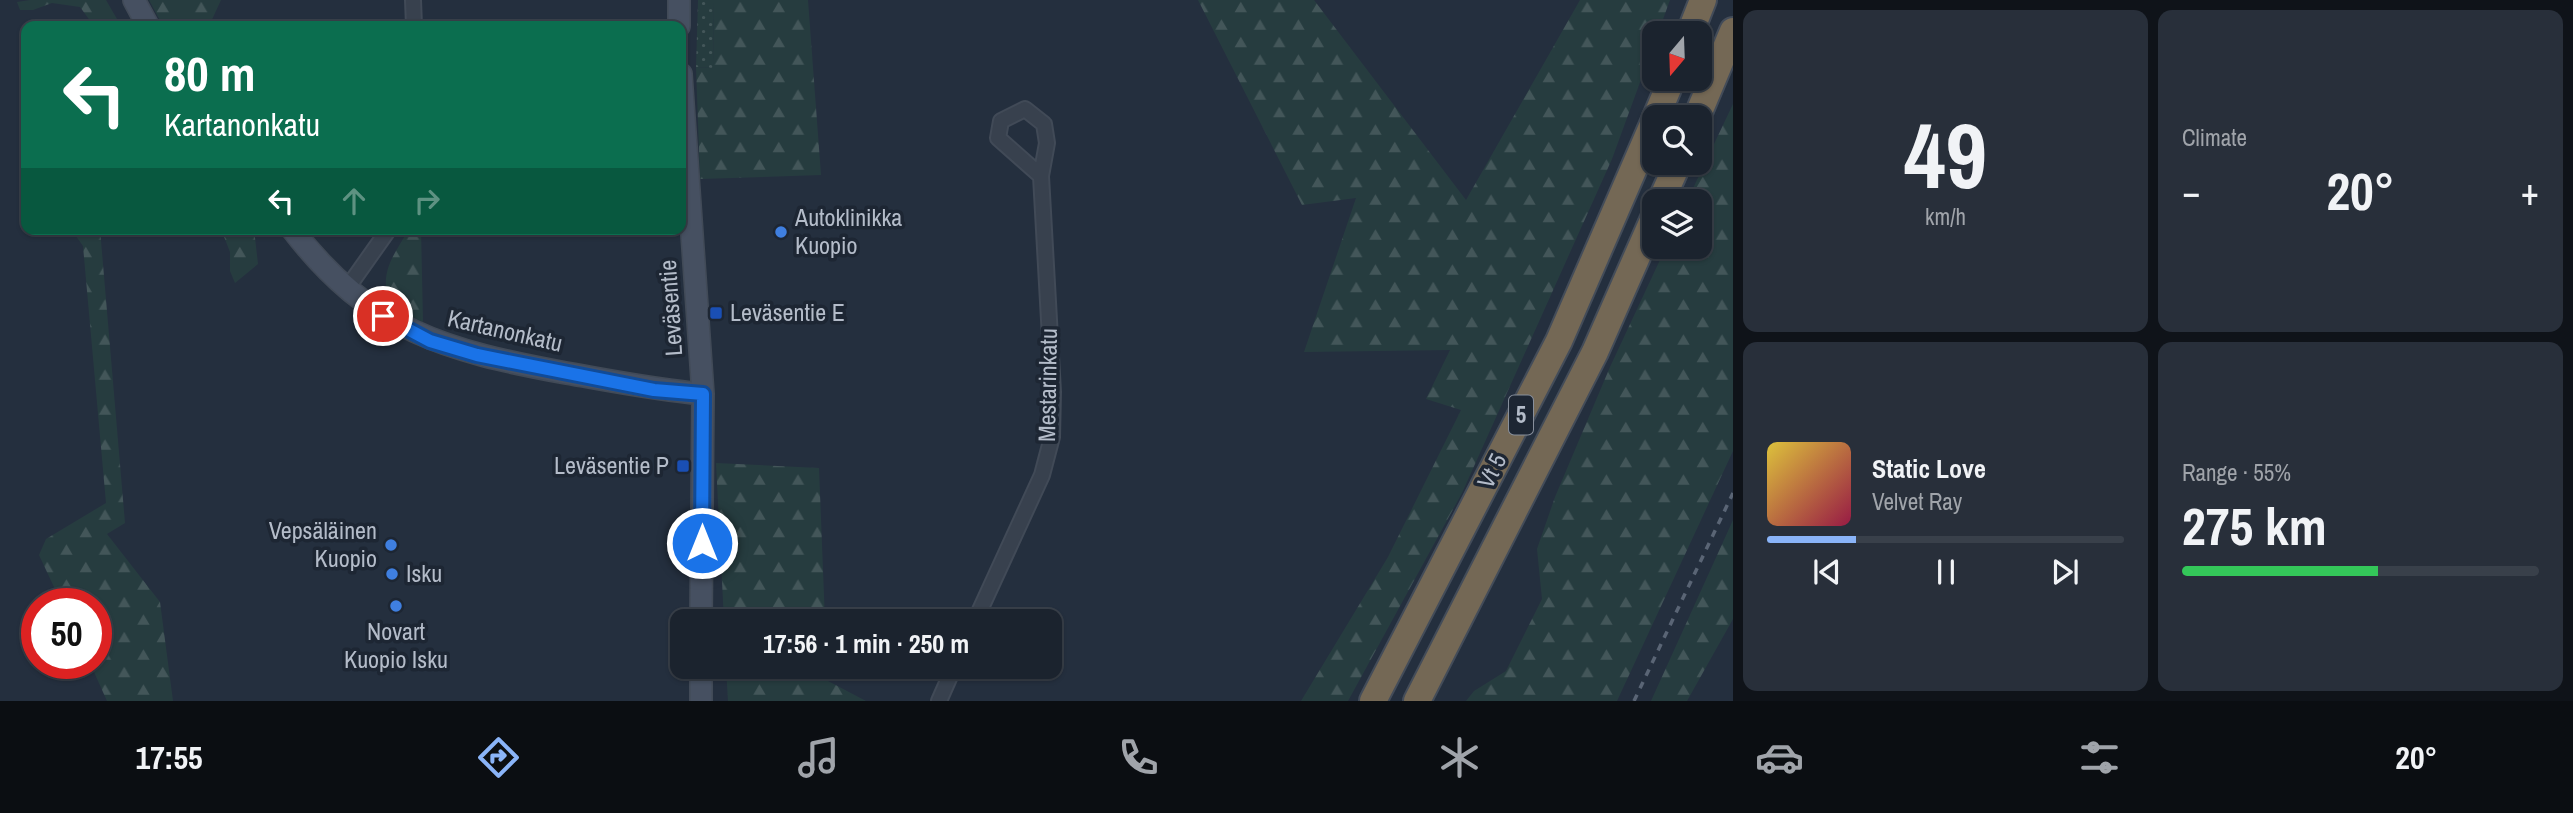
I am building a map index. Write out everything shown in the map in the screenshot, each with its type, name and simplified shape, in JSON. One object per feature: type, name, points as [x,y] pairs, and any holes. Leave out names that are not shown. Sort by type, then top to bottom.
[{"type":"highway","points":[[1695,21],[1703,0]]},
{"type":"highway","points":[[1703,105],[1733,31]]},
{"type":"highway","points":[[1703,105],[1733,37]]},
{"type":"highway","name":"Vt 5","points":[[1373,701],[1559,341],[1642,150]]},
{"type":"highway","name":"Vt 5","points":[[1417,701],[1595,352],[1642,245]]},
{"type":"main road","points":[[134,0],[145,21]]},
{"type":"main road","points":[[679,0],[680,21]]},
{"type":"main road","name":"Leväsentie","points":[[686,147],[703,394],[701,609]]},
{"type":"main road","name":"Kartanonkatu","points":[[298,235],[348,287],[383,316],[430,341],[477,355],[654,390],[703,394]]},
{"type":"main road","points":[[701,679],[701,701]]},
{"type":"street","points":[[413,0],[414,21]]},
{"type":"street","name":"Mestarinkatu","points":[[981,609],[1042,475],[1052,437],[1053,392],[1041,176],[1047,143],[1044,124],[1025,109],[1001,121],[998,138],[1041,176]]},
{"type":"street","points":[[348,287],[384,235]]},
{"type":"street","points":[[939,701],[949,679]]},
{"type":"green space","points":[[106,0],[118,21],[90,21],[80,7],[52,3],[33,10],[20,10],[17,2]]},
{"type":"green space","points":[[149,0],[221,0],[211,21],[160,21]]},
{"type":"green space","points":[[698,0],[714,0],[713,68],[696,67]]},
{"type":"green space","points":[[714,0],[808,0],[821,175],[700,179],[696,67],[713,68]]},
{"type":"green space","points":[[1198,0],[1314,0],[1466,200],[1580,0],[1670,0],[1662,21],[1642,21],[1642,77],[1612,159],[1462,493],[1348,701],[1301,701],[1388,557],[1461,410],[1426,399],[1450,350],[1304,352],[1356,198],[1302,205]]},
{"type":"green space","points":[[1733,104],[1733,451],[1617,701],[1466,701],[1474,691],[1506,671],[1542,599],[1537,549],[1555,497],[1610,367],[1660,259],[1712,259],[1712,189],[1693,189],[1699,175],[1712,175],[1712,148]]},
{"type":"green space","points":[[75,235],[101,235],[125,523],[107,534],[160,602],[173,701],[107,701],[97,679],[112,679],[112,588],[54,588],[39,555],[46,539],[106,503],[83,246]]},
{"type":"green space","points":[[223,235],[255,235],[258,264],[235,283],[230,271],[230,252]]},
{"type":"green space","points":[[405,235],[421,235],[423,322],[392,308],[386,276]]},
{"type":"green space","points":[[716,463],[819,468],[825,609],[723,609]]},
{"type":"green space","points":[[1733,520],[1733,619],[1687,701],[1651,701]]},
{"type":"green space","points":[[727,679],[828,679],[866,701],[728,701]]},
{"type":"railway","points":[[1634,701],[1733,493]]},
{"type":"place","name":"Autoklinikka Kuopio","points":[[781,232]]},
{"type":"place","name":"Leväsentie E","points":[[716,313]]},
{"type":"place","name":"Leväsentie P","points":[[683,466]]},
{"type":"place","name":"Vepsäläinen Kuopio","points":[[391,545]]},
{"type":"place","name":"Isku","points":[[392,574]]},
{"type":"place","name":"Novart Kuopio Isku","points":[[396,606]]},
{"type":"route","points":[[383,316],[430,341],[477,355],[654,390],[703,394],[702,543]]}]
